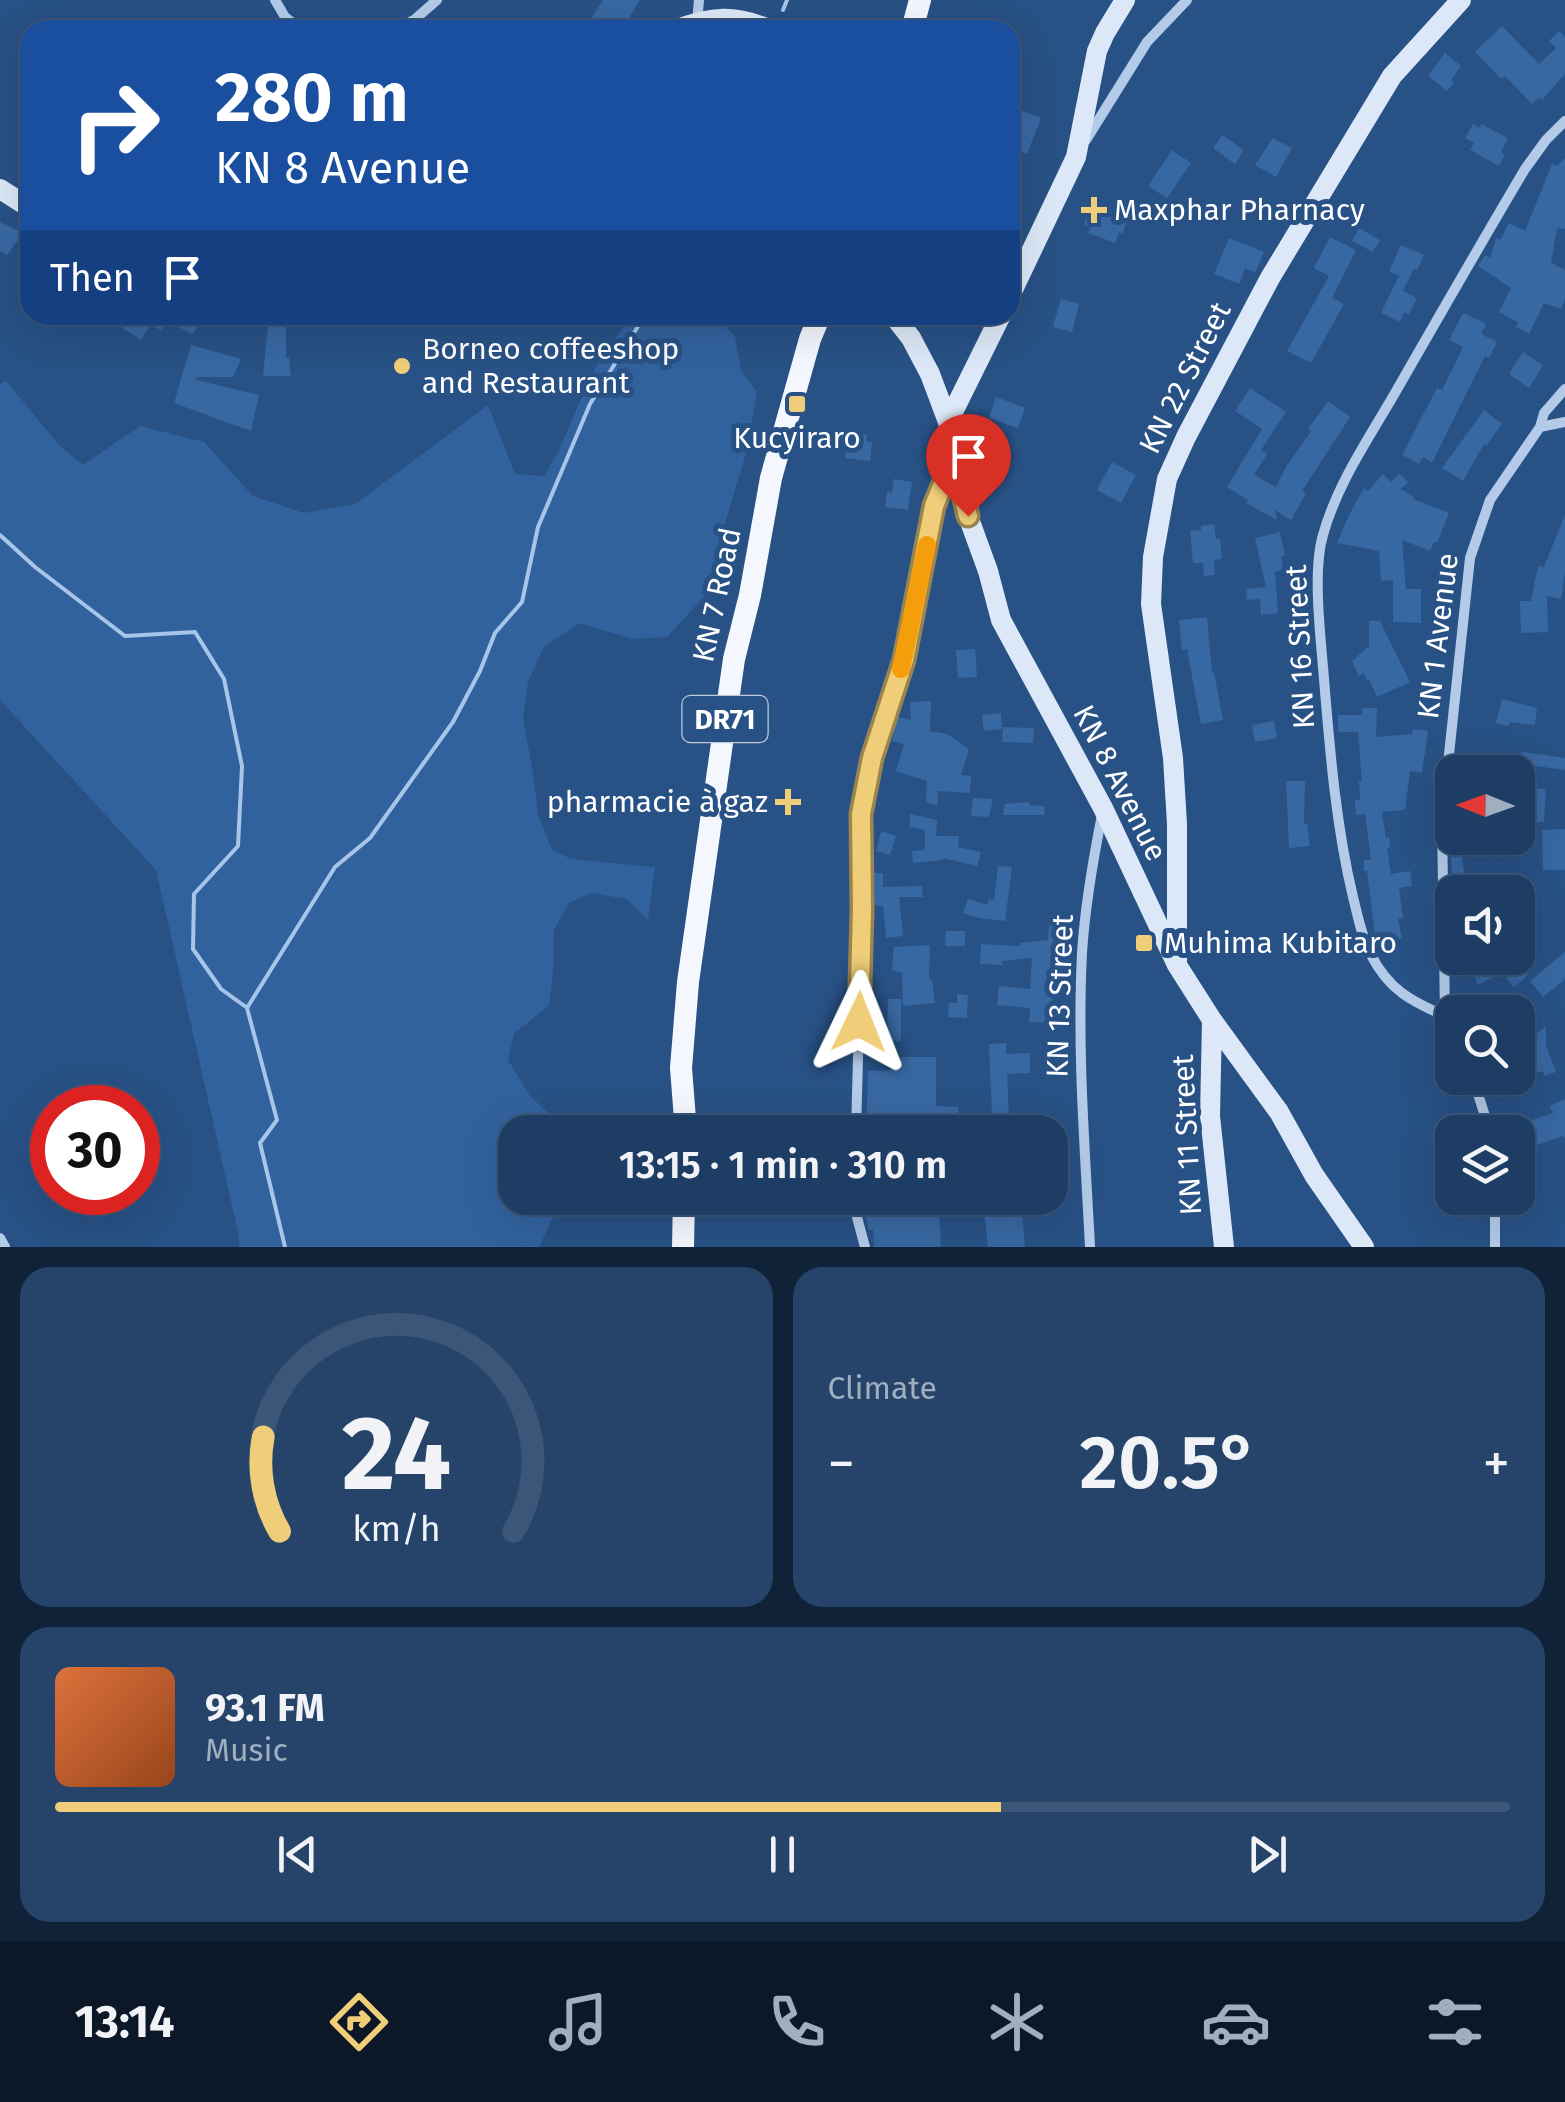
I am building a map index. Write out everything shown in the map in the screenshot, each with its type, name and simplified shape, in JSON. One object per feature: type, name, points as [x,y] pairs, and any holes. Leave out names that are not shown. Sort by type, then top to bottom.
[{"type":"main road","name":"KN 7 Road","points":[[684,1115],[680,1068],[688,982],[734,659],[771,478],[816,325]]},
{"type":"main road","points":[[683,1247],[684,1215]]},
{"type":"street","points":[[414,20],[437,0]]},
{"type":"street","points":[[1076,157],[1098,51],[1125,0]]},
{"type":"street","points":[[1020,275],[1076,157],[1147,42],[1187,0]]},
{"type":"street","name":"KN 22 Street","points":[[1177,965],[1173,758],[1151,604],[1153,557],[1168,479],[1270,278],[1392,76],[1461,0]]},
{"type":"street","points":[[708,20],[744,20]]},
{"type":"street","name":"KN 16 Street","points":[[1435,1011],[1410,1000],[1385,978],[1370,954],[1360,926],[1333,786],[1320,622],[1319,555],[1338,493],[1524,168],[1565,121]]},
{"type":"street","name":"KN 8 Avenue","points":[[901,325],[930,374],[948,422],[968,516],[1001,620],[1103,808],[1177,965],[1279,1112],[1314,1176],[1364,1247]]},
{"type":"street","points":[[948,422],[996,325]]},
{"type":"street","points":[[930,374],[972,374]]},
{"type":"street","name":"KN 1 Avenue","points":[[1445,995],[1442,820],[1470,558],[1490,500],[1540,427],[1544,412],[1565,390]]},
{"type":"street","points":[[1540,427],[1565,422]]},
{"type":"street","points":[[856,1115],[861,814],[872,758],[904,660],[934,506],[954,457]]},
{"type":"street","name":"KN 13 Street","points":[[1090,1247],[1081,1090],[1082,952],[1103,808]]},
{"type":"street","name":"KN 11 Street","points":[[1212,1020],[1210,1116],[1224,1247]]},
{"type":"street","points":[[856,1215],[865,1247]]},
{"type":"street","points":[[1495,1215],[1495,1247]]},
{"type":"street","points":[[0,1238],[6,1247]]},
{"type":"shaded area","points":[[624,325],[723,325],[735,336],[741,371],[757,392],[747,450],[718,546],[714,586],[667,637],[632,639],[579,623],[544,647],[528,682],[523,719],[538,815],[552,850],[571,859],[655,867],[648,920],[627,899],[591,893],[569,903],[554,930],[549,1006],[514,1033],[508,1060],[530,1096],[551,1115],[498,1115],[498,1215],[554,1215],[539,1247],[239,1247],[156,870],[0,700],[0,384],[6,381],[59,445],[83,465],[140,426],[204,442],[253,496],[304,513],[355,504],[488,405],[515,474],[544,476],[592,373]]},
{"type":"building","points":[[603,0],[640,0],[627,20],[590,20]]},
{"type":"building","points":[[1502,26],[1539,64],[1556,48],[1549,41],[1559,31],[1565,37],[1565,74],[1542,100],[1540,97],[1532,104],[1475,52]]},
{"type":"building","points":[[1445,53],[1461,66],[1447,91],[1428,76]]},
{"type":"building","points":[[1020,110],[1041,118],[1027,154],[1020,151]]},
{"type":"building","points":[[1473,124],[1508,138],[1499,166],[1470,150],[1474,143],[1465,138]]},
{"type":"building","points":[[1222,135],[1244,150],[1235,164],[1213,148]]},
{"type":"building","points":[[1273,138],[1292,148],[1276,177],[1255,165]]},
{"type":"building","points":[[1172,150],[1191,163],[1167,198],[1148,186]]},
{"type":"building","points":[[1565,158],[1565,229],[1557,228],[1551,263],[1565,270],[1565,299],[1561,309],[1544,303],[1529,334],[1516,327],[1518,322],[1499,312],[1511,288],[1478,266],[1485,255],[1490,258],[1496,238],[1500,240],[1509,223],[1525,231],[1552,164],[1557,166]]},
{"type":"building","points":[[1098,205],[1129,216],[1115,243],[1088,233],[1091,227],[1084,225],[1089,211],[1095,213]]},
{"type":"building","points":[[0,222],[20,232],[20,237],[7,255],[0,251]]},
{"type":"building","points":[[1359,228],[1380,240],[1373,252],[1352,241]]},
{"type":"building","points":[[1330,237],[1356,250],[1332,298],[1344,304],[1311,363],[1287,351],[1329,276],[1314,268]]},
{"type":"building","points":[[1229,238],[1264,252],[1255,273],[1245,268],[1239,284],[1214,274]]},
{"type":"building","points":[[1401,245],[1424,255],[1403,291],[1417,298],[1400,322],[1381,313],[1399,276],[1389,271]]},
{"type":"building","points":[[1061,299],[1079,304],[1072,332],[1053,327]]},
{"type":"building","points":[[1463,313],[1486,324],[1481,334],[1497,342],[1489,358],[1485,356],[1432,463],[1423,457],[1419,464],[1402,455],[1463,347],[1449,340]]},
{"type":"building","points":[[118,325],[164,325],[162,330],[150,326],[141,340]]},
{"type":"building","points":[[174,325],[199,325],[193,334]]},
{"type":"building","points":[[268,325],[286,326],[286,358],[291,376],[263,376]]},
{"type":"building","points":[[191,345],[241,359],[233,377],[196,380],[259,395],[251,431],[174,403]]},
{"type":"building","points":[[1523,352],[1543,365],[1529,388],[1509,374]]},
{"type":"building","points":[[1250,388],[1286,412],[1261,450],[1267,454],[1254,475],[1276,487],[1328,401],[1350,417],[1302,491],[1306,493],[1291,520],[1275,510],[1277,520],[1227,487],[1262,429],[1235,411]]},
{"type":"building","points":[[996,397],[1025,408],[1018,428],[989,418]]},
{"type":"building","points":[[1484,410],[1502,424],[1484,444],[1463,481],[1442,468]]},
{"type":"building","points":[[848,432],[867,435],[866,441],[872,442],[870,461],[845,458]]},
{"type":"building","points":[[1112,462],[1136,475],[1121,503],[1097,490]]},
{"type":"building","points":[[1399,473],[1408,482],[1401,489],[1413,499],[1449,513],[1430,551],[1402,540],[1406,589],[1421,589],[1421,623],[1393,622],[1393,580],[1381,581],[1379,551],[1337,543],[1364,488],[1368,491],[1383,474],[1391,482]]},
{"type":"building","points":[[894,479],[912,482],[908,510],[885,507]]},
{"type":"building","points":[[1565,515],[1561,599],[1547,596],[1548,632],[1521,633],[1520,601],[1531,601],[1538,566],[1544,567]]},
{"type":"building","points":[[1214,524],[1222,559],[1214,560],[1215,575],[1204,576],[1203,563],[1193,563],[1190,531]]},
{"type":"building","points":[[1280,532],[1285,556],[1281,556],[1284,570],[1275,572],[1278,613],[1261,615],[1260,599],[1247,600],[1246,589],[1266,587],[1255,538]]},
{"type":"building","points":[[1207,617],[1212,672],[1223,720],[1201,724],[1187,649],[1182,650],[1179,620]]},
{"type":"building","points":[[1369,621],[1380,621],[1410,682],[1377,697],[1369,679],[1364,673],[1359,676],[1352,661],[1369,646]]},
{"type":"building","points":[[975,649],[977,677],[958,678],[956,650]]},
{"type":"building","points":[[1502,699],[1537,708],[1535,725],[1496,723]]},
{"type":"building","points":[[931,701],[930,731],[947,734],[969,749],[961,775],[971,776],[970,793],[938,791],[937,806],[926,802],[927,781],[896,771],[904,744],[892,741],[897,717],[911,720],[910,702]]},
{"type":"building","points":[[1362,708],[1377,708],[1376,737],[1412,734],[1413,729],[1428,731],[1422,773],[1410,771],[1405,810],[1382,812],[1386,838],[1389,837],[1391,874],[1410,871],[1412,886],[1399,888],[1402,938],[1376,944],[1364,871],[1364,860],[1371,860],[1365,814],[1356,815],[1355,800],[1360,800],[1362,781],[1358,732],[1338,732],[1338,715],[1362,715]]},
{"type":"building","points":[[1001,713],[1002,729],[984,731],[982,715]]},
{"type":"building","points":[[1274,721],[1277,738],[1255,742],[1252,725]]},
{"type":"building","points":[[1003,727],[1034,728],[1033,743],[1002,742]]},
{"type":"building","points":[[1522,752],[1565,758],[1565,770],[1535,766],[1535,755],[1522,755]]},
{"type":"building","points":[[1286,781],[1305,781],[1304,824],[1307,823],[1310,846],[1289,848]]},
{"type":"building","points":[[1535,789],[1546,789],[1544,822],[1535,822]]},
{"type":"building","points":[[973,798],[993,799],[989,817],[971,816]]},
{"type":"building","points":[[1030,802],[1029,805],[1045,806],[1044,815],[1003,815],[1005,804]]},
{"type":"building","points":[[910,814],[937,820],[936,836],[959,836],[958,847],[981,852],[977,866],[943,858],[913,863],[912,851],[925,850],[925,830],[910,827]]},
{"type":"building","points":[[1565,829],[1565,870],[1543,870],[1542,830]]},
{"type":"building","points":[[881,831],[896,836],[890,855],[876,851]]},
{"type":"building","points":[[1451,855],[1462,855],[1465,875],[1452,875]]},
{"type":"building","points":[[998,866],[1012,867],[1005,921],[963,913],[968,899],[988,905],[988,899],[994,900]]},
{"type":"building","points":[[872,873],[883,873],[883,887],[922,886],[923,897],[899,897],[903,936],[886,938],[883,906],[873,905]]},
{"type":"building","points":[[1049,923],[1066,923],[1064,963],[1058,962],[1053,985],[1052,1023],[1029,1022],[1030,1008],[997,1005],[999,986],[1030,989],[1032,958],[1002,961],[1002,965],[980,964],[981,944],[1020,946],[1048,940]]},
{"type":"building","points":[[946,931],[965,931],[965,946],[945,946]]},
{"type":"building","points":[[930,945],[929,979],[935,1003],[903,1006],[902,972],[892,971],[894,947]]},
{"type":"building","points":[[1565,952],[1565,979],[1543,997],[1530,981]]},
{"type":"building","points":[[1474,975],[1498,975],[1478,985]]},
{"type":"building","points":[[1504,975],[1528,975],[1514,987]]},
{"type":"building","points":[[957,994],[968,995],[967,1018],[948,1017],[949,1003],[957,1003]]},
{"type":"building","points":[[888,999],[901,999],[901,1041],[887,1040]]},
{"type":"building","points":[[1546,1026],[1546,1045],[1556,1072],[1545,1076],[1543,1071],[1535,1072],[1535,1035]]},
{"type":"building","points":[[1006,1043],[1006,1054],[1030,1053],[1030,1073],[1007,1074],[1009,1115],[992,1115],[989,1044]]},
{"type":"building","points":[[900,1057],[936,1057],[936,1106],[958,1107],[958,1115],[867,1115],[868,1071],[901,1070]]},
{"type":"building","points":[[1565,1099],[1565,1139],[1563,1136],[1535,1146],[1535,1119],[1553,1113],[1550,1106]]},
{"type":"building","points":[[865,1215],[939,1215],[941,1247],[874,1247],[873,1229],[869,1230]]},
{"type":"building","points":[[984,1215],[1022,1215],[1025,1247],[988,1247]]},
{"type":"waterway","points":[[783,10],[787,0]]},
{"type":"waterway","points":[[285,1247],[260,1143],[277,1120],[247,1008],[335,867],[370,838],[453,722],[495,633],[522,602],[538,527],[590,404],[639,325]]},
{"type":"waterway","points":[[0,535],[125,636],[195,632],[224,679],[242,766],[238,846],[194,894],[193,949],[221,989],[246,1007]]},
{"type":"slow traffic","points":[[901,669],[927,545]]},
{"type":"place","name":"Maxphar Pharnacy","points":[[1094,210]]},
{"type":"place","name":"Borneo coffeeshop and Restaurant","points":[[402,366]]},
{"type":"place","name":"Kucyiraro","points":[[797,404]]},
{"type":"place","name":"pharmacie à gaz","points":[[788,802]]},
{"type":"place","name":"Muhima Kubitaro","points":[[1144,943]]},
{"type":"route","points":[[859,1022],[861,814],[872,758],[904,660],[934,506],[954,457],[968,516]]}]
